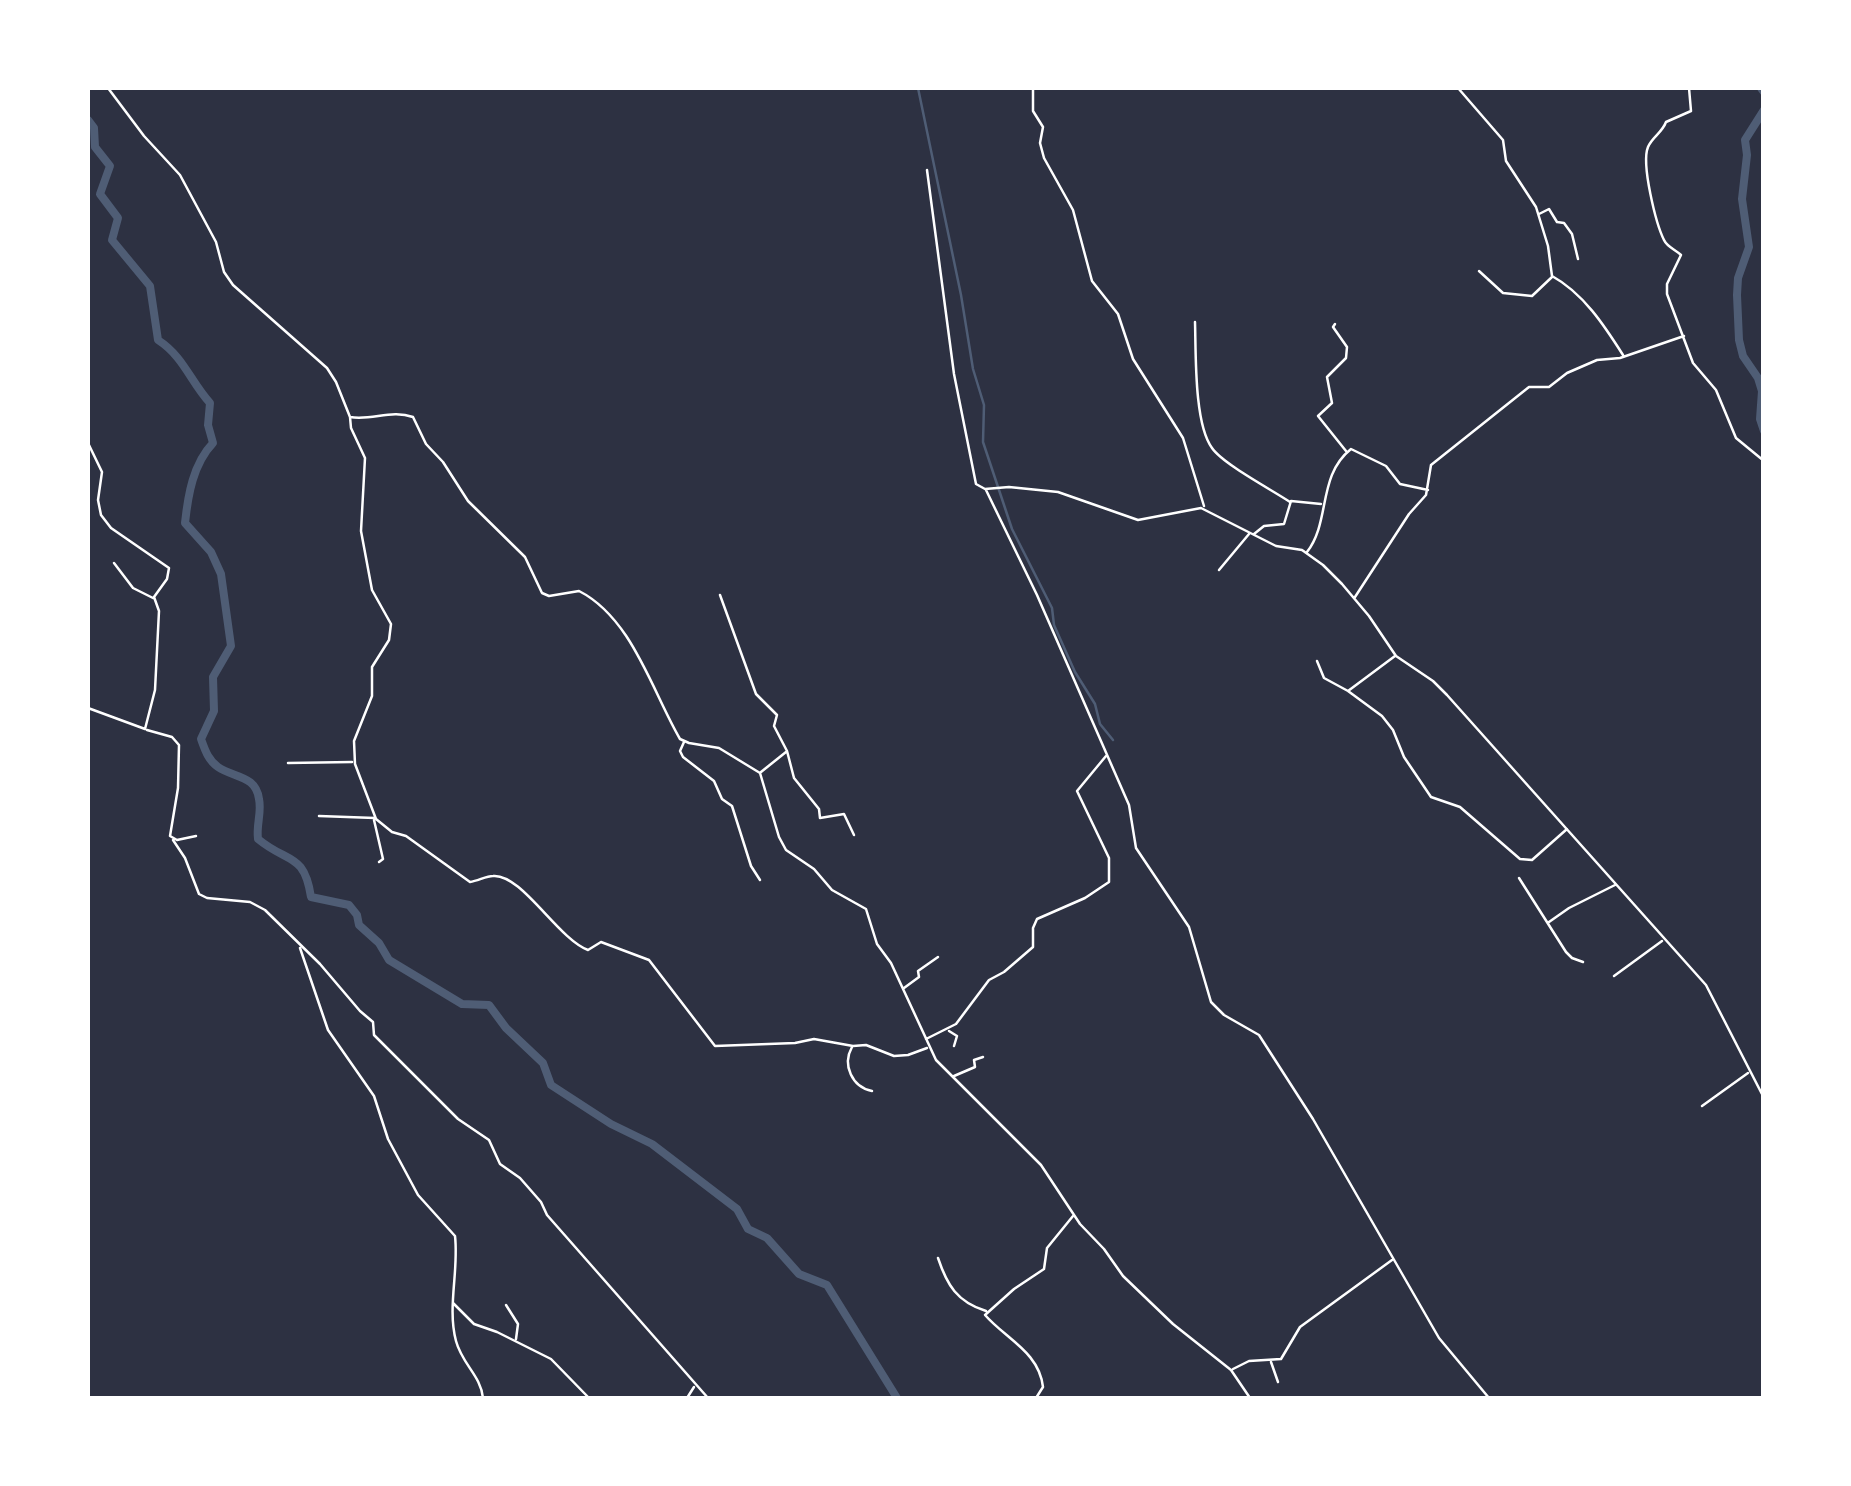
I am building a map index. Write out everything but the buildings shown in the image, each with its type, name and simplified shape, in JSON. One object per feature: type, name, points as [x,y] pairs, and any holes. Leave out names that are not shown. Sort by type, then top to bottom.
[{"type":"street","points":[[108,88],[180,175],[216,242],[224,272],[233,285],[327,368],[366,461],[361,531],[372,590],[391,624],[389,640],[372,667],[372,696],[354,741],[355,762],[383,852],[378,862]]},
{"type":"street","points":[[1033,88],[1033,110],[1043,128],[1040,143],[1044,158],[1073,210],[1092,280],[1118,314],[1133,360],[1186,445],[1204,509]]},
{"type":"street","points":[[1458,88],[1503,140],[1506,161],[1538,214],[1552,276]]},
{"type":"street","points":[[1689,88],[1691,111],[1669,118],[1649,146],[1646,161],[1649,190],[1663,239],[1682,255],[1667,288],[1693,363],[1718,394],[1736,438],[1764,461]]},
{"type":"street","points":[[927,170],[954,374],[974,481],[985,489],[1037,595],[1130,809],[1136,848],[1189,927],[1211,1002],[1224,1015],[1259,1035],[1455,1360],[1488,1398]]},
{"type":"street","points":[[1538,214],[1549,210],[1557,222],[1564,223],[1572,234],[1578,259]]},
{"type":"street","points":[[1479,271],[1503,293],[1532,296],[1552,276]]},
{"type":"street","points":[[1552,276],[1570,285],[1582,298],[1624,356]]},
{"type":"street","points":[[1195,322],[1198,401],[1209,444],[1290,502],[1322,504]]},
{"type":"street","points":[[1335,324],[1333,328],[1346,347],[1346,358],[1327,377],[1332,403],[1318,416],[1348,452]]},
{"type":"street","points":[[1354,598],[1428,490],[1430,465],[1450,453],[1480,423],[1521,391],[1549,387],[1588,364],[1684,336]]},
{"type":"street","points":[[350,417],[394,412],[413,418],[426,444],[444,462],[468,501],[525,557],[542,593],[549,596],[578,591],[608,616],[643,663],[684,742]]},
{"type":"street","points":[[88,443],[102,472],[98,500],[101,515],[111,528],[169,568],[167,579],[154,598]]},
{"type":"street","points":[[1306,553],[1316,538],[1322,504],[1337,463],[1348,452],[1355,451],[1386,466],[1400,484],[1428,490]]},
{"type":"street","points":[[985,489],[1058,492],[1138,520],[1204,509],[1276,546],[1298,548],[1329,570],[1396,656],[1433,681],[1706,986],[1764,1098]]},
{"type":"street","points":[[1219,570],[1252,534],[1264,526],[1284,524],[1290,502]]},
{"type":"street","points":[[114,562],[133,588],[154,598],[160,611],[155,690],[146,729]]},
{"type":"street","points":[[720,595],[755,691],[777,716],[774,726],[787,751],[794,778],[819,809],[820,818],[844,814],[854,835]]},
{"type":"street","points":[[1348,691],[1396,656]]},
{"type":"street","points":[[1316,661],[1324,678],[1382,716],[1433,799],[1460,806],[1520,859],[1532,860],[1568,828]]},
{"type":"street","points":[[88,708],[172,737],[179,745],[177,798],[169,834],[185,858],[200,894],[258,905],[320,964],[374,1022],[376,1037],[458,1120],[487,1137],[500,1164],[518,1176],[547,1215],[708,1398]]},
{"type":"street","points":[[684,742],[719,748],[760,773],[782,845],[814,869],[832,890],[866,909],[877,944],[903,989],[928,1048],[1042,1165],[1074,1215],[1123,1276],[1173,1324],[1232,1370],[1250,1398]]},
{"type":"street","points":[[684,742],[680,751],[683,756],[714,781],[722,800],[732,806],[751,866],[760,880]]},
{"type":"street","points":[[760,773],[787,751]]},
{"type":"street","points":[[926,1038],[948,1030],[989,980],[1032,947],[1037,919],[1109,882],[1109,858],[1077,791],[1107,754]]},
{"type":"street","points":[[288,764],[355,762]]},
{"type":"street","points":[[319,816],[375,818],[470,882],[495,876],[512,882],[582,949],[588,950],[601,942],[649,960],[715,1046],[795,1044],[814,1039],[853,1046],[863,1044],[900,1056],[928,1048]]},
{"type":"street","points":[[173,840],[196,836]]},
{"type":"street","points":[[1519,878],[1569,955],[1583,962]]},
{"type":"street","points":[[1549,922],[1616,884]]},
{"type":"street","points":[[1614,976],[1663,940]]},
{"type":"street","points":[[299,946],[328,1030],[374,1096],[384,1128],[418,1195],[455,1236],[452,1302],[456,1343],[468,1367],[482,1383],[483,1398]]},
{"type":"street","points":[[903,989],[914,983],[918,971],[938,957]]},
{"type":"street","points":[[948,1030],[957,1036],[954,1046]]},
{"type":"street","points":[[853,1046],[848,1056],[850,1072],[857,1085],[872,1091]]},
{"type":"street","points":[[953,1077],[975,1067],[974,1060],[982,1057]]},
{"type":"street","points":[[1702,1106],[1749,1072]]},
{"type":"street","points":[[1036,1398],[1043,1387],[1039,1368],[1021,1345],[986,1319],[987,1312],[1044,1269],[1048,1246],[1074,1215]]},
{"type":"street","points":[[938,1258],[951,1289],[987,1312]]},
{"type":"street","points":[[1232,1370],[1250,1360],[1281,1359],[1300,1328],[1392,1260]]},
{"type":"street","points":[[452,1302],[474,1324],[516,1340],[562,1368],[588,1398]]},
{"type":"street","points":[[506,1305],[518,1324],[516,1340]]},
{"type":"street","points":[[454,1315],[464,1316]]},
{"type":"street","points":[[1271,1361],[1278,1382]]},
{"type":"street","points":[[688,1398],[696,1384]]},
{"type":"waterway","points":[[918,88],[973,369],[984,405],[983,442],[1012,529],[1052,608],[1054,625],[1075,672],[1095,704],[1100,724],[1113,740]]},
{"type":"waterway","points":[[1761,88],[1764,92]]},
{"type":"waterway","points":[[1764,110],[1745,140],[1742,199],[1749,247],[1738,278],[1737,295],[1739,340],[1762,391],[1760,419],[1764,431]]},
{"type":"waterway","points":[[88,120],[94,128],[95,147],[110,166],[100,194],[118,218],[112,240],[150,286],[158,340],[174,354],[210,403],[208,425],[213,443],[196,470],[185,523],[211,552],[221,574],[231,646],[213,677],[214,711],[201,739],[215,764],[254,785],[260,804],[258,839],[299,865],[311,897],[349,905],[359,925],[379,943],[389,960],[462,1004],[489,1005],[506,1028],[543,1063],[551,1085],[611,1124],[652,1144],[737,1209],[748,1229],[767,1238],[799,1274],[827,1285],[897,1398]]}]
